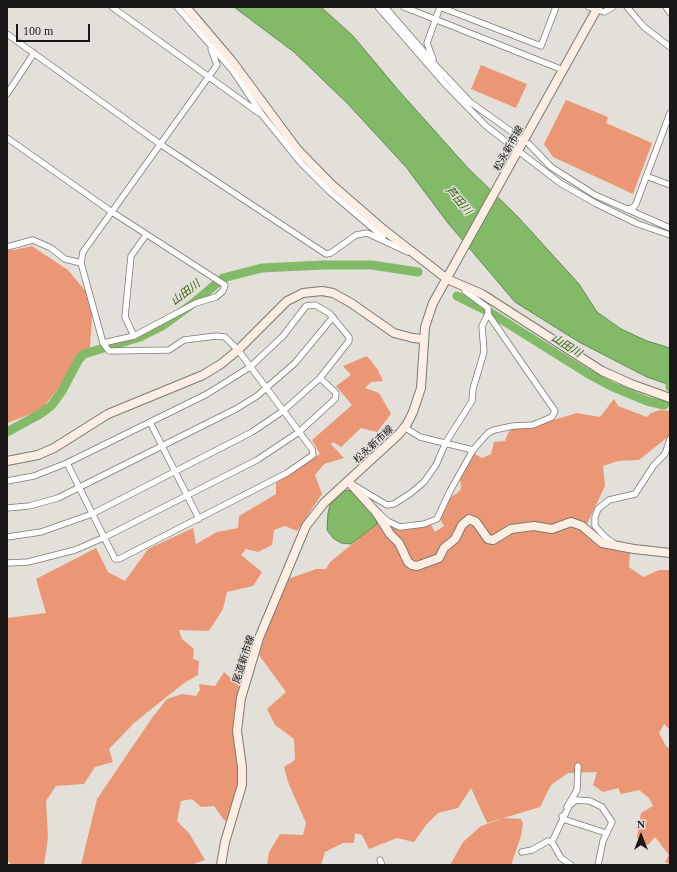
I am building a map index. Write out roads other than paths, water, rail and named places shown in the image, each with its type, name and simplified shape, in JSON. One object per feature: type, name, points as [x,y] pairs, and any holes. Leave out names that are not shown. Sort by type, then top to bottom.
[{"type":"main road","points":[[186,7],[231,60],[297,149],[356,207],[415,252],[465,286],[482,294],[602,370],[632,384],[670,398]]},
{"type":"main road","name":"松永新市線","points":[[348,481],[399,434],[413,412],[421,388],[424,339],[428,314],[438,292],[518,152],[595,8]]},
{"type":"main road","points":[[7,461],[38,455],[54,448],[108,414],[203,375],[221,364],[238,350],[287,301],[303,293],[313,291],[333,294],[342,298],[394,333],[424,339]]},
{"type":"main road","points":[[348,481],[376,512],[390,534],[399,543],[408,562],[412,566],[418,566],[439,558],[444,548],[455,539],[462,525],[469,519],[476,522],[488,539],[493,540],[511,529],[534,526],[552,529],[570,522],[582,526],[602,543],[670,553]]},
{"type":"main road","name":"尾道新市線","points":[[221,865],[225,842],[242,785],[242,767],[237,731],[241,698],[260,638],[306,526],[324,503],[348,481]]},
{"type":"street","points":[[112,7],[263,116]]},
{"type":"street","points":[[177,7],[233,71],[263,116],[301,163],[330,192],[383,237],[383,240]]},
{"type":"street","points":[[378,7],[444,83],[486,126],[518,152],[560,183],[595,203],[638,224],[670,235]]},
{"type":"street","points":[[385,7],[470,102],[519,137]]},
{"type":"street","points":[[404,7],[563,70]]},
{"type":"street","points":[[444,83],[428,50],[427,43],[440,7],[541,46],[556,7]]},
{"type":"street","points":[[595,8],[604,12],[613,7]]},
{"type":"street","points":[[627,7],[644,27],[670,47]]},
{"type":"street","points":[[666,7],[670,13]]},
{"type":"street","points":[[7,34],[160,144],[326,254],[331,253],[356,235],[367,233],[412,254],[415,252]]},
{"type":"street","points":[[67,464],[103,538],[115,559],[119,559],[287,473],[313,455],[312,449],[283,410],[238,350],[225,337],[216,336],[184,340],[169,350],[108,351],[103,343],[81,263],[83,252],[217,64],[211,50],[213,47]]},
{"type":"street","points":[[7,94],[34,54]]},
{"type":"street","points":[[595,203],[597,201],[623,209],[633,208],[670,113]]},
{"type":"street","points":[[7,138],[146,235],[225,285],[223,291],[216,297],[196,303],[134,336],[103,343]]},
{"type":"street","points":[[529,144],[558,172],[595,195],[623,209],[670,228]]},
{"type":"street","points":[[646,176],[670,185]]},
{"type":"street","points":[[134,336],[125,317],[131,256],[146,235]]},
{"type":"street","points":[[7,247],[33,240],[52,248],[65,259],[81,263]]},
{"type":"street","points":[[348,481],[381,503],[387,505],[394,504],[424,482],[436,465],[446,442],[472,401],[473,389],[484,352],[482,326],[488,314],[488,308],[465,291],[465,286]]},
{"type":"street","points":[[7,481],[34,476],[67,464],[207,394],[250,367],[283,336],[306,306],[315,305],[329,313],[349,337],[349,341],[320,378],[283,410],[252,432],[92,514],[41,532],[7,537]]},
{"type":"street","points":[[376,512],[381,514],[387,521],[400,527],[424,524],[437,519],[450,491],[473,450],[488,433],[494,430],[513,426],[533,425],[552,417],[555,411],[488,314]]},
{"type":"street","points":[[7,508],[29,506],[58,498],[163,447],[236,409],[257,396],[295,363],[333,317]]},
{"type":"street","points":[[7,563],[28,562],[75,550],[103,538],[257,460],[299,432],[336,399],[336,393],[320,378]]},
{"type":"street","points":[[150,422],[199,519]]},
{"type":"street","points":[[404,427],[420,437],[446,442],[473,450]]},
{"type":"street","points":[[617,546],[601,534],[595,526],[595,517],[598,508],[609,500],[635,494],[654,465],[665,454],[670,439]]},
{"type":"street","points":[[563,819],[561,817],[577,790],[578,766]]},
{"type":"street","points":[[552,842],[569,806],[576,800],[590,801],[602,807],[612,822],[606,833],[598,865]]},
{"type":"street","points":[[563,819],[606,833]]},
{"type":"street","points":[[522,852],[532,850],[548,841],[552,842]]},
{"type":"street","points":[[552,842],[561,858],[571,865]]},
{"type":"water","name":"芦田川","points":[[234,7],[321,7],[353,36],[399,91],[467,167],[518,217],[579,284],[597,312],[621,329],[647,341],[670,348],[670,385],[647,377],[579,342],[515,302],[448,223],[406,167],[348,104],[294,52]]},
{"type":"water","points":[[344,490],[351,491],[375,516],[377,524],[351,544],[341,543],[333,538],[327,530],[330,505]]},
{"type":"waterway","name":"山田川","points":[[7,432],[40,414],[51,406],[62,391],[79,359],[84,354],[140,337],[162,326],[195,302],[223,278],[262,268],[323,265],[372,265],[418,272]]},
{"type":"waterway","name":"山田川","points":[[457,296],[491,313],[587,373],[611,386],[647,401],[664,405],[667,402]]},
{"type":"waterway","name":"山田川","points":[[670,382],[670,387]]}]
